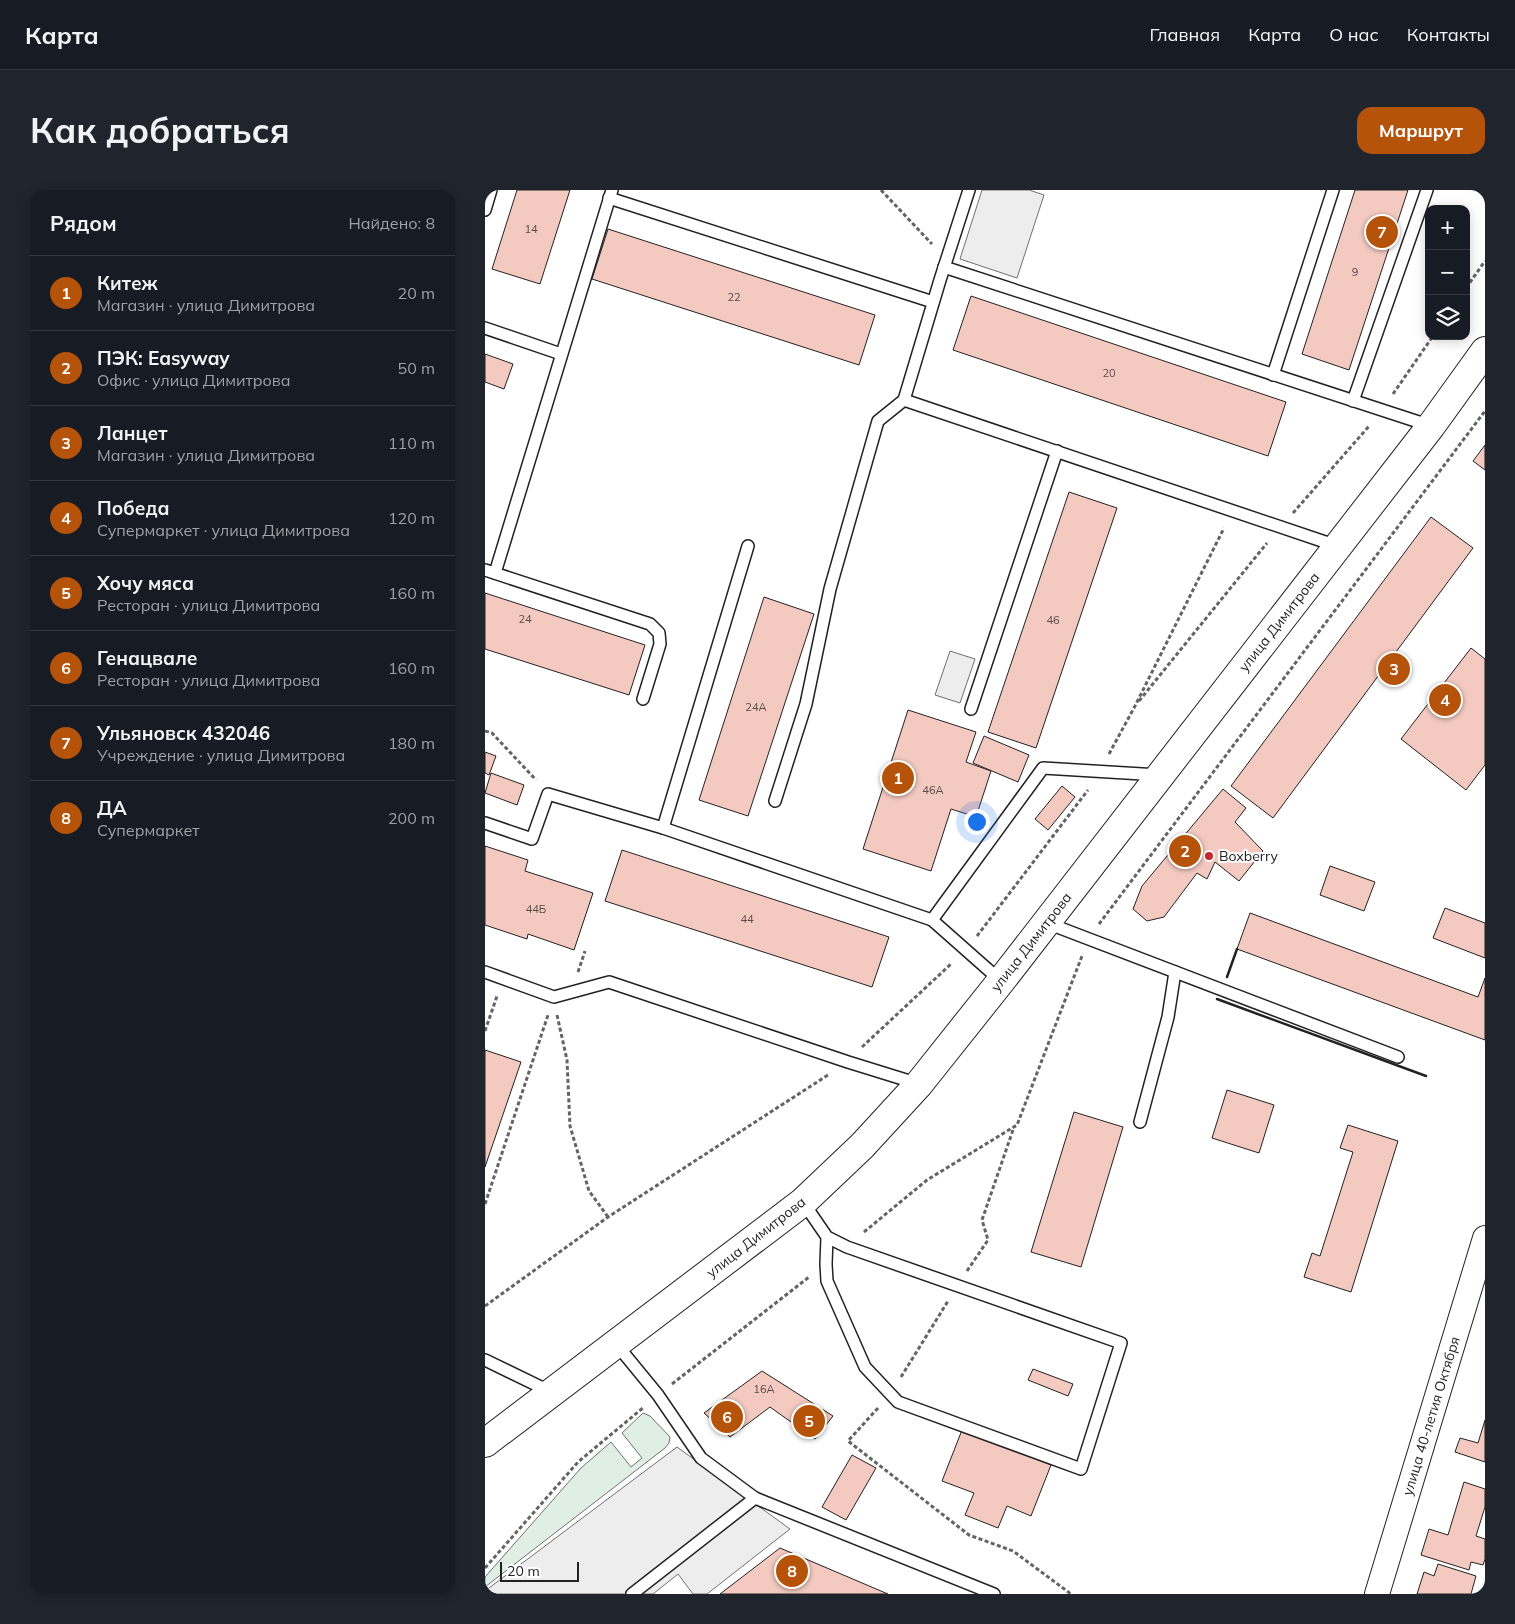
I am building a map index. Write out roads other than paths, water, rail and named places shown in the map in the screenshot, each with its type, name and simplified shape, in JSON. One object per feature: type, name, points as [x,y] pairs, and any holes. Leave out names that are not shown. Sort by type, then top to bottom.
[{"type":"main road","name":"улица Димитрова","points":[[485,1443],[617,1345],[803,1202],[862,1146],[919,1084],[1431,426],[1485,351]]},
{"type":"street","name":"улица 40-летия Октября","points":[[1377,1594],[1485,1238]]},
{"type":"lane","points":[[485,210],[491,190]]},
{"type":"lane","points":[[775,801],[806,704],[830,589],[878,421],[905,400],[933,302],[969,190]]},
{"type":"lane","points":[[1273,375],[1333,190]]},
{"type":"lane","points":[[1353,401],[1427,190]]},
{"type":"lane","points":[[643,699],[660,644],[659,633],[649,624],[490,572],[611,194],[933,302]]},
{"type":"lane","points":[[945,263],[1273,375],[1431,426]]},
{"type":"lane","points":[[485,328],[561,354]]},
{"type":"lane","points":[[905,400],[1337,546]]},
{"type":"lane","points":[[971,709],[1057,451]]},
{"type":"lane","points":[[663,828],[748,546]]},
{"type":"lane","points":[[932,920],[1043,768],[1160,775]]},
{"type":"lane","points":[[485,823],[532,839],[548,794],[663,828],[932,920],[1001,981]]},
{"type":"lane","points":[[1046,923],[1398,1056]]},
{"type":"lane","points":[[485,972],[554,997],[609,982],[919,1084]]},
{"type":"lane","points":[[1140,1122],[1168,1016],[1175,972]]},
{"type":"lane","points":[[803,1202],[827,1237],[847,1247],[1121,1343],[1081,1469],[898,1402],[865,1367],[827,1281],[827,1237]]},
{"type":"lane","points":[[617,1345],[658,1395],[701,1458],[755,1498],[994,1594]]},
{"type":"lane","points":[[485,1360],[553,1393]]},
{"type":"lane","points":[[632,1594],[755,1498]]},
{"type":"place","name":"Ульяновск 432046","points":[[1382,232]]},
{"type":"place","name":"Ланцет","points":[[1394,669]]},
{"type":"place","name":"Победа","points":[[1445,700]]},
{"type":"place","name":"Китеж","points":[[898,778]]},
{"type":"place","name":"ПЭК: Easyway","points":[[1185,851]]},
{"type":"place","name":"Boxberry","points":[[1209,856]]},
{"type":"place","name":"Генацвале","points":[[727,1417]]},
{"type":"place","name":"Хочу мяса","points":[[809,1421]]},
{"type":"place","name":"ДА","points":[[792,1571]]}]
